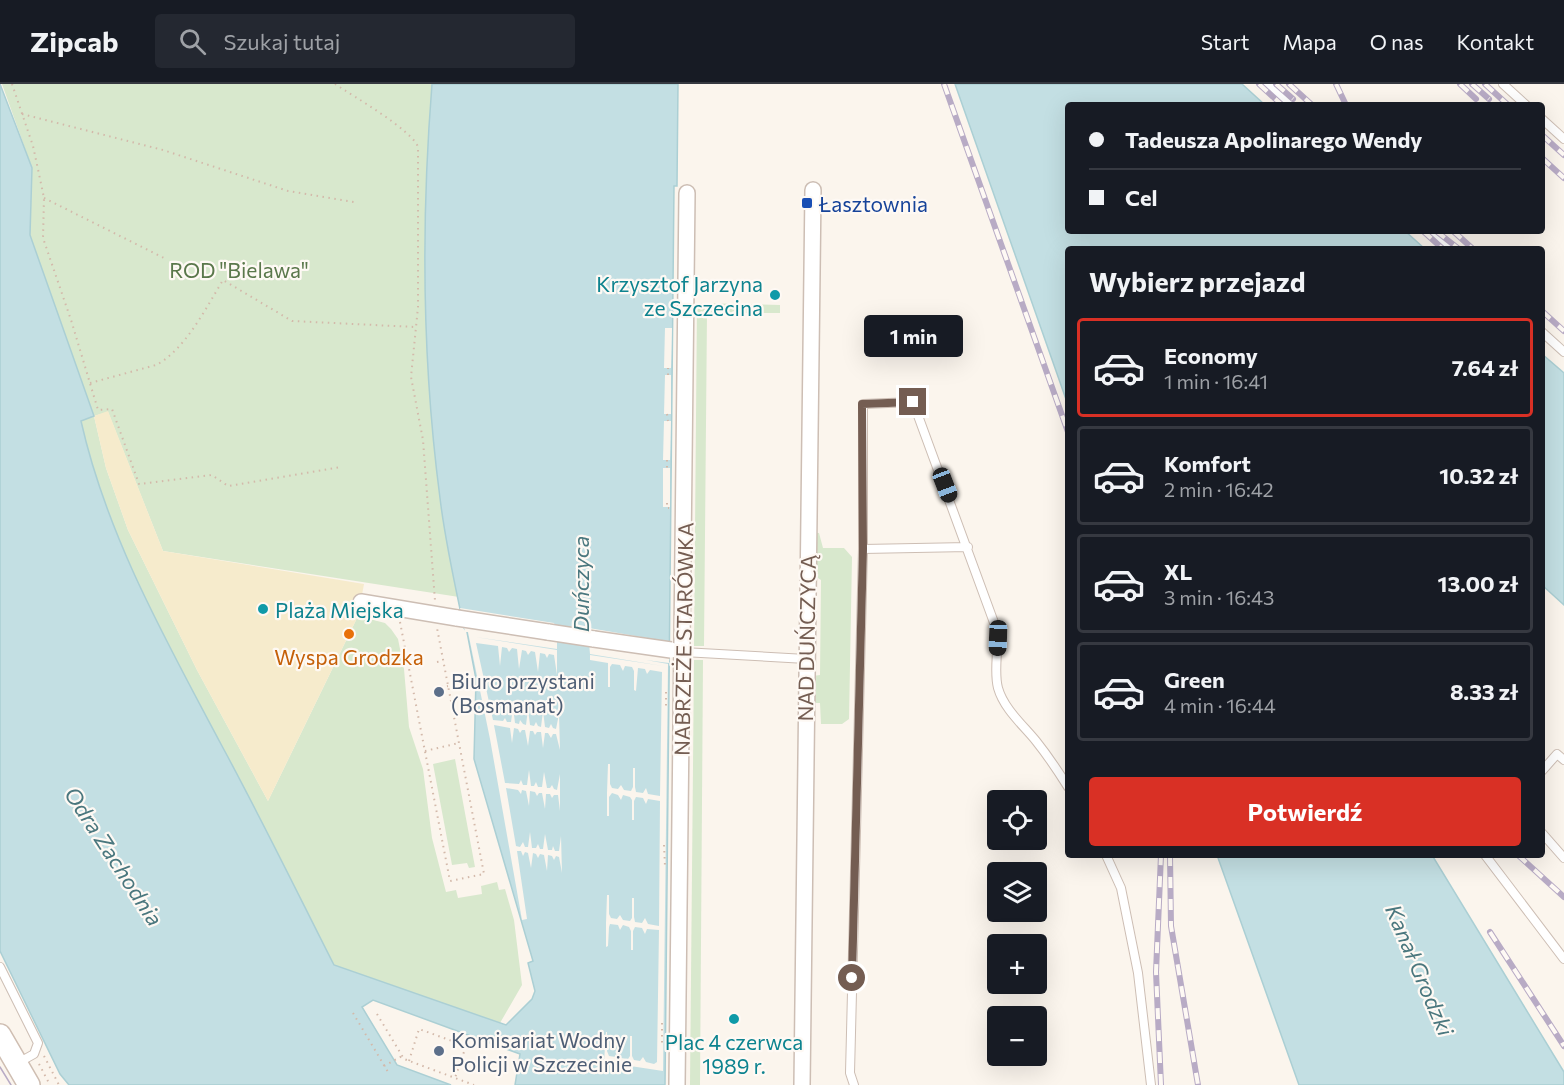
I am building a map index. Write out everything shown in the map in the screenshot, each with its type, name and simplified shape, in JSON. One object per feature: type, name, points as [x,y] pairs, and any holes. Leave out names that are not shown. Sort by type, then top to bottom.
[{"type":"street","name":"NAD DUŃCZYCĄ","points":[[802,1085],[813,190]]},
{"type":"street","name":"NABRZEŻE STARÓWKA","points":[[677,1085],[677,651],[672,507],[687,193]]},
{"type":"street","points":[[361,602],[677,651]]},
{"type":"street","points":[[0,1035],[23,1056],[29,1085]]},
{"type":"lane","points":[[1267,84],[1287,102]]},
{"type":"lane","points":[[1503,84],[1523,102]]},
{"type":"lane","points":[[1545,122],[1564,139]]},
{"type":"lane","points":[[1433,234],[1447,246]]},
{"type":"lane","points":[[1545,335],[1564,352]]},
{"type":"lane","points":[[854,1085],[850,1073],[863,549],[862,404],[913,402],[996,628],[998,638],[997,679],[1002,698],[1051,760],[1065,782]]},
{"type":"lane","points":[[863,549],[968,548]]},
{"type":"lane","points":[[677,651],[806,659]]},
{"type":"lane","points":[[1545,768],[1557,754],[1564,760]]},
{"type":"lane","points":[[1545,836],[1564,858]]},
{"type":"lane","points":[[1107,858],[1121,888],[1138,973],[1151,1085]]},
{"type":"lane","points":[[1487,858],[1564,959]]},
{"type":"lane","points":[[0,967],[38,1043],[23,1056]]},
{"type":"path","points":[[12,84],[33,146],[44,198],[43,238],[98,410],[112,409],[139,484],[212,475],[228,486],[341,467]]},
{"type":"path","points":[[335,84],[400,128],[413,138],[418,147],[419,290],[411,377],[423,440],[435,593],[434,614],[484,874],[450,881],[397,608]]},
{"type":"path","points":[[22,114],[163,150],[288,192],[354,202]]},
{"type":"path","points":[[44,198],[164,258]]},
{"type":"path","points":[[90,383],[156,365],[165,360],[174,353],[195,325],[223,280],[292,321],[416,327]]},
{"type":"path","points":[[668,368],[668,375]]},
{"type":"path","points":[[668,414],[668,421]]},
{"type":"path","points":[[667,460],[667,468]]},
{"type":"path","points":[[437,662],[443,661]]},
{"type":"path","points":[[441,687],[448,686]]},
{"type":"path","points":[[666,688],[666,709]]},
{"type":"path","points":[[414,693],[419,692]]},
{"type":"path","points":[[425,752],[459,743]]},
{"type":"path","points":[[664,845],[664,866]]},
{"type":"path","points":[[353,1013],[388,1072]]},
{"type":"path","points":[[377,1014],[408,1062],[471,1084]]},
{"type":"path","points":[[662,1023],[662,1044]]},
{"type":"path","points":[[408,1062],[420,1029],[466,1046],[455,1078]]},
{"type":"path","points":[[38,1043],[59,1085]]},
{"type":"path","points":[[23,1056],[50,1085]]},
{"type":"path","points":[[384,1066],[402,1056]]},
{"type":"green space","name":"ROD \"Bielawa\"","points":[[2,84],[446,84],[454,572],[459,597],[163,551],[108,412],[94,416],[30,235],[32,168]]},
{"type":"green space","points":[[697,303],[780,305],[780,313],[707,313],[704,646],[694,646]]},
{"type":"green space","points":[[94,416],[106,468],[128,530],[197,670],[268,801],[358,616],[385,623],[398,639],[404,669],[409,727],[423,769],[432,838],[446,892],[456,890],[458,898],[482,894],[481,886],[497,882],[499,890],[505,889],[514,920],[522,985],[500,1023],[334,965],[133,574],[103,499],[81,421]]},
{"type":"green space","points":[[814,533],[819,533],[823,548],[844,548],[852,557],[849,719],[842,724],[821,724],[820,703],[813,703],[813,676],[820,675],[821,580],[815,576]]},
{"type":"green space","points":[[694,660],[703,660],[700,1085],[690,1085]]},
{"type":"green space","points":[[455,759],[475,867],[469,868],[467,863],[452,865],[433,764]]},
{"type":"sand","name":"Plaża Miejska","points":[[108,411],[163,551],[364,584],[358,616],[268,801],[197,670],[128,530],[106,468],[94,416]]},
{"type":"water","points":[[0,84],[32,168],[30,235],[94,416],[81,421],[106,506],[160,628],[251,800],[334,965],[506,1025],[532,999],[535,991],[528,963],[533,961],[474,759],[476,679],[447,547],[434,447],[425,291],[426,188],[432,84],[678,84],[677,186],[674,186],[665,1085],[515,1085],[520,1054],[373,1000],[362,1007],[397,1065],[451,1085],[69,1085],[60,1074],[0,951]]},
{"type":"water","points":[[955,84],[1242,84],[1262,102],[1065,102],[1065,234],[1408,234],[1422,246],[1065,246],[1065,396]]},
{"type":"water","points":[[1545,357],[1564,373],[1564,605],[1545,588]]},
{"type":"water","name":"Kanał Grodzki","points":[[1218,858],[1434,858],[1564,1072],[1564,1085],[1299,1085]]},
{"type":"pier","points":[[665,328],[672,328],[671,368],[664,368]]},
{"type":"pier","points":[[665,375],[671,375],[671,414],[664,414]]},
{"type":"pier","points":[[664,421],[671,421],[670,460],[663,460]]},
{"type":"pier","points":[[663,468],[670,468],[670,507],[663,507]]},
{"type":"pier","points":[[460,608],[554,623],[557,629],[589,633],[589,628],[671,642],[669,663],[646,660],[668,664],[663,1071],[604,1062],[607,1032],[609,1056],[616,1057],[619,1053],[621,1058],[628,1059],[630,1036],[632,1036],[634,1060],[640,1061],[643,1057],[646,1062],[654,1064],[657,1062],[659,930],[647,929],[645,934],[642,928],[635,927],[633,950],[631,950],[629,927],[623,925],[620,930],[618,925],[610,924],[606,947],[606,923],[607,895],[609,895],[611,918],[617,919],[620,915],[623,920],[630,921],[632,898],[634,898],[635,922],[642,923],[645,918],[648,924],[659,926],[660,801],[648,799],[646,804],[643,798],[636,797],[634,820],[632,820],[630,797],[623,795],[621,800],[618,795],[612,793],[609,797],[609,816],[607,816],[607,793],[608,764],[610,764],[612,788],[618,789],[621,785],[624,790],[631,791],[633,768],[635,768],[636,792],[643,793],[646,788],[648,794],[660,796],[662,672],[650,670],[647,674],[645,669],[638,668],[636,691],[634,690],[632,667],[625,666],[623,671],[620,665],[612,664],[610,687],[608,687],[608,663],[590,660],[590,655],[663,666],[590,654],[589,643],[557,638],[557,649],[475,637],[557,650],[557,675],[554,655],[549,654],[547,658],[545,654],[540,653],[538,672],[535,652],[531,651],[528,655],[522,650],[519,669],[517,649],[512,648],[509,652],[507,648],[502,647],[500,666],[498,646],[476,643],[493,720],[503,721],[505,718],[507,722],[511,722],[513,707],[515,723],[519,724],[520,720],[526,725],[528,709],[530,725],[534,726],[536,722],[541,727],[543,711],[545,727],[549,728],[551,724],[556,729],[559,714],[560,750],[556,734],[553,734],[551,738],[548,733],[545,733],[543,748],[541,732],[535,735],[533,731],[530,731],[528,746],[525,730],[520,733],[514,728],[512,743],[510,728],[494,725],[505,783],[519,784],[521,780],[523,785],[527,785],[529,770],[531,786],[534,786],[536,782],[538,787],[542,787],[544,772],[547,788],[552,785],[557,790],[560,774],[560,811],[558,795],[552,798],[550,794],[546,794],[545,809],[542,793],[537,796],[535,792],[530,791],[529,806],[526,791],[522,790],[521,794],[518,790],[506,788],[516,846],[520,847],[523,842],[525,847],[528,847],[530,832],[532,848],[536,848],[538,844],[540,849],[543,849],[545,834],[548,850],[552,850],[553,846],[555,851],[559,851],[561,836],[562,873],[559,857],[556,856],[554,860],[548,855],[547,871],[544,855],[540,854],[538,858],[533,853],[531,868],[528,853],[525,852],[523,856],[521,851],[517,851],[527,919],[522,920],[490,739],[468,632],[465,632]]},
{"type":"tram line","points":[[0,1067],[11,1085]]},
{"type":"railway","points":[[944,84],[1065,424]]},
{"type":"railway","points":[[1259,84],[1279,102]]},
{"type":"railway","points":[[1276,84],[1293,99]]},
{"type":"railway","points":[[1289,84],[1309,102]]},
{"type":"railway","points":[[1336,84],[1345,102]]},
{"type":"railway","points":[[1460,84],[1476,99]]},
{"type":"railway","points":[[1472,84],[1489,99]]},
{"type":"railway","points":[[1485,84],[1505,102]]},
{"type":"railway","points":[[1545,138],[1564,155]]},
{"type":"railway","points":[[1545,161],[1564,178]]},
{"type":"railway","points":[[1426,234],[1440,246]]},
{"type":"railway","points":[[1440,234],[1455,246]]},
{"type":"railway","points":[[1456,234],[1470,246]]},
{"type":"railway","points":[[1545,314],[1564,331]]},
{"type":"railway","points":[[1161,858],[1156,972],[1161,1085]]},
{"type":"railway","points":[[1170,858],[1171,926],[1198,1085]]},
{"type":"railway","points":[[1521,858],[1564,897]]},
{"type":"railway","points":[[1490,932],[1564,1046]]},
{"type":"place","name":"Łasztownia","points":[[807,203]]},
{"type":"place","name":"Krzysztof Jarzyna ze Szczecina","points":[[775,295]]},
{"type":"place","name":"Plaża Miejska","points":[[263,609]]},
{"type":"place","name":"Wyspa Grodzka","points":[[349,634]]},
{"type":"place","name":"Biuro przystani (Bosmanat)","points":[[439,692]]},
{"type":"place","name":"Plac 4 czerwca 1989 r.","points":[[734,1019]]},
{"type":"place","name":"Komisariat Wodny Policji w Szczecinie","points":[[439,1051]]},
{"type":"route","points":[[852,978],[863,549],[862,404],[913,402]]},
{"type":"water label","name":"Duńczyca","points":[[580,584]]},
{"type":"water label","name":"Odra Zachodnia","points":[[114,856]]}]
